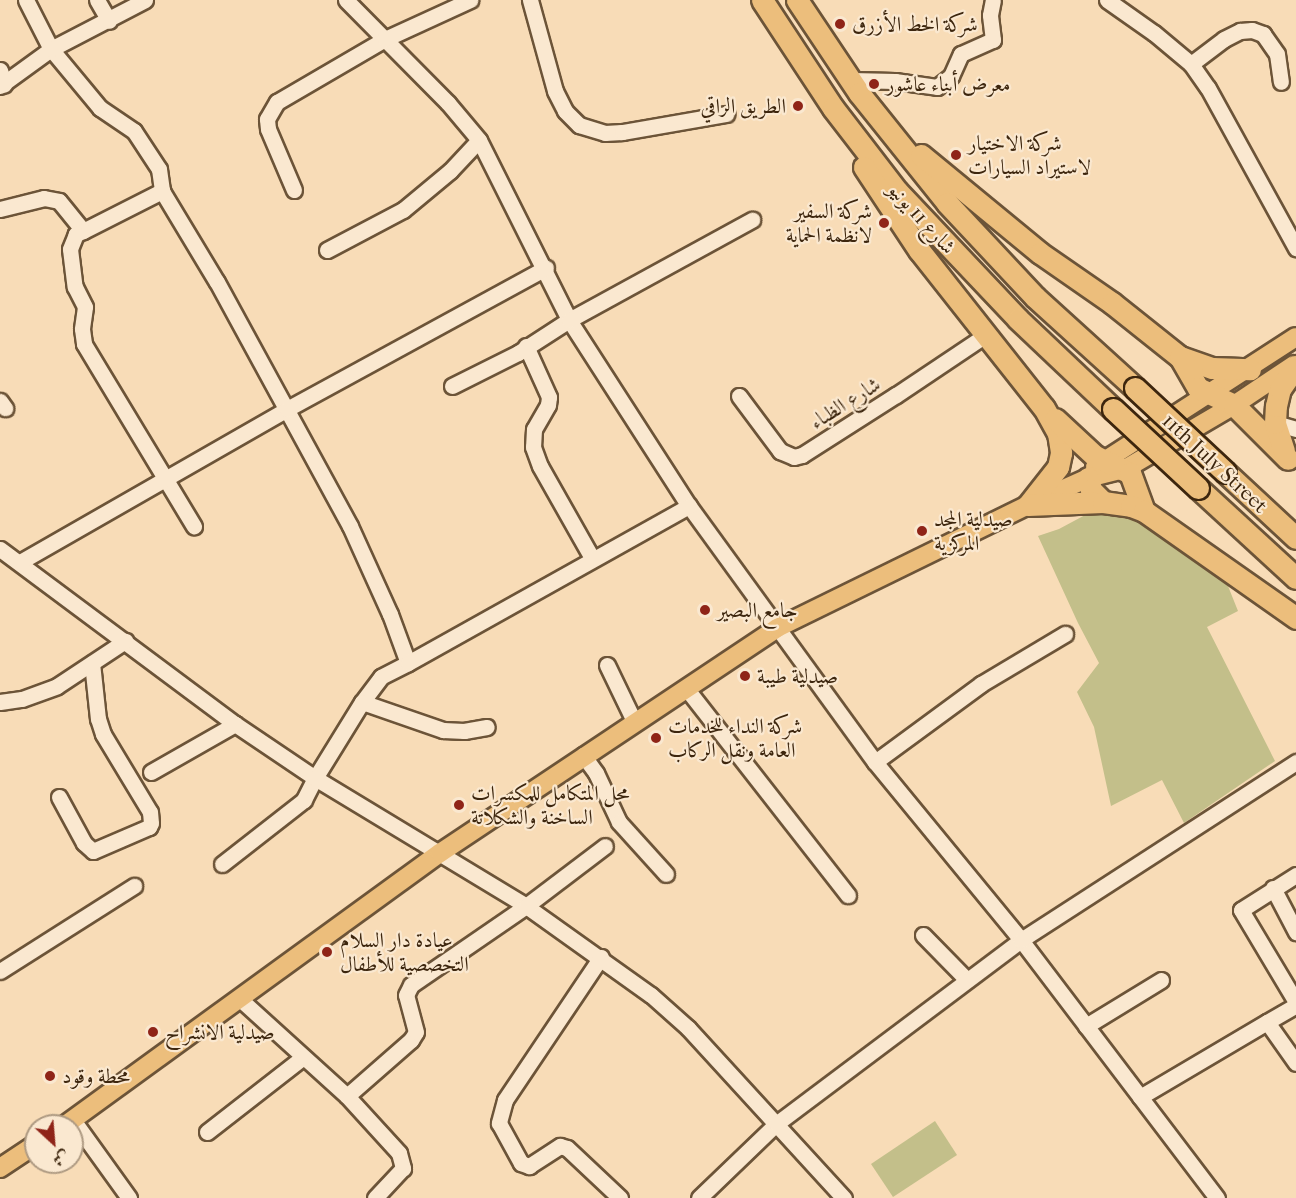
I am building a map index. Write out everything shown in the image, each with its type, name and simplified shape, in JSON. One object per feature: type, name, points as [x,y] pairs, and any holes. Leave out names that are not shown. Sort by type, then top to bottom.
[{"type":"highway","name":"شارع 11 يونيو","points":[[762,0],[833,108],[897,191],[1018,319],[1113,409]]},
{"type":"highway","name":"شارع 11 يونيو","points":[[797,0],[855,86],[980,240],[1035,297],[1135,388]]},
{"type":"highway","points":[[855,86],[928,162],[1040,253],[1112,303],[1180,357],[1226,375],[1250,369]]},
{"type":"highway","points":[[833,108],[853,150],[883,200],[919,250],[1044,408],[1086,449],[1102,460],[1125,469],[1134,477],[1137,496],[1144,511]]},
{"type":"highway","points":[[1180,357],[1194,384],[1234,405],[1292,464]]},
{"type":"highway","points":[[1292,464],[1280,442],[1275,423],[1280,389],[1296,365]]},
{"type":"highway","points":[[1226,375],[1234,405]]},
{"type":"highway","name":"11th July Street","points":[[1135,388],[1296,538]]},
{"type":"highway","points":[[1028,505],[1052,477],[1061,453],[1058,433],[1044,408]]},
{"type":"highway","name":"11th July Street","points":[[1113,409],[1296,578]]},
{"type":"highway","points":[[1088,478],[1091,490],[1103,502]]},
{"type":"highway","points":[[1028,505],[1103,502],[1131,506],[1144,511],[1296,618]]},
{"type":"main road","points":[[1250,369],[1296,337]]},
{"type":"main road","points":[[80,1114],[440,853],[583,755],[777,628],[1028,505],[1088,478],[1125,469],[1234,405],[1296,365]]},
{"type":"main road","points":[[1088,478],[1102,460],[1210,393],[1226,375]]},
{"type":"main road","points":[[1,1165],[24,1151]]},
{"type":"street","points":[[26,0],[51,49],[99,108],[134,131],[159,169],[162,191],[217,282],[350,526],[390,614],[408,663]]},
{"type":"street","points":[[97,0],[109,21]]},
{"type":"street","points":[[1,80],[51,49],[109,21],[145,0]]},
{"type":"street","points":[[346,0],[448,103],[479,140],[546,268],[570,320],[688,506],[875,762],[1021,940],[1217,1198]]},
{"type":"street","points":[[294,190],[268,129],[267,119],[277,102],[385,39],[470,0]]},
{"type":"street","points":[[530,0],[555,91],[565,111],[579,125],[594,131],[622,132],[726,114]]},
{"type":"street","points":[[855,86],[895,81],[937,87],[951,76],[961,54],[993,40],[990,15],[993,0]]},
{"type":"street","points":[[1107,0],[1154,33],[1191,64],[1208,88],[1296,248]]},
{"type":"street","points":[[1191,64],[1224,39],[1240,31],[1252,30],[1263,34],[1271,42],[1277,54],[1281,82]]},
{"type":"street","points":[[327,250],[403,210],[450,171],[479,140]]},
{"type":"street","points":[[162,191],[76,234],[70,249],[75,287],[85,307],[82,337],[194,526]]},
{"type":"street","points":[[0,209],[44,198],[59,201],[84,231]]},
{"type":"street","points":[[452,386],[518,353],[570,320],[752,220]]},
{"type":"street","points":[[20,562],[286,409],[546,268]]},
{"type":"street","name":"شارع الظباء","points":[[739,396],[780,451],[794,457],[896,395],[987,334]]},
{"type":"street","points":[[526,346],[549,397],[548,405],[534,429],[533,447],[540,466],[592,558]]},
{"type":"street","points":[[1275,423],[1296,429]]},
{"type":"street","points":[[222,864],[304,800],[362,702],[381,677],[688,506]]},
{"type":"street","points":[[0,549],[235,724],[315,778],[526,906],[568,938],[601,957],[651,995],[688,1028],[844,1198]]},
{"type":"street","points":[[875,762],[981,684],[1065,634]]},
{"type":"street","points":[[0,702],[37,695],[57,686],[125,641]]},
{"type":"street","points":[[59,796],[84,843],[93,851],[149,827],[152,823],[150,812],[103,734],[98,719],[92,663]]},
{"type":"street","points":[[607,665],[634,721]]},
{"type":"street","points":[[686,688],[848,895]]},
{"type":"street","points":[[362,702],[443,730],[464,731],[487,727]]},
{"type":"street","points":[[151,772],[235,724]]},
{"type":"street","points":[[583,755],[596,773],[619,822],[666,874]]},
{"type":"street","points":[[699,1198],[776,1124],[1021,940],[1296,762]]},
{"type":"street","points":[[347,1096],[411,1040],[416,1032],[406,995],[411,985],[526,906],[605,846]]},
{"type":"street","points":[[1140,1097],[1296,1004],[1240,910],[1296,875]]},
{"type":"street","points":[[0,970],[134,886]]},
{"type":"street","points":[[1273,888],[1296,932]]},
{"type":"street","points":[[923,935],[967,980]]},
{"type":"street","points":[[601,957],[505,1100],[499,1123],[521,1163],[529,1166],[560,1146],[567,1148],[620,1198]]},
{"type":"street","points":[[1086,1026],[1161,980]]},
{"type":"street","points":[[240,999],[302,1058],[347,1096],[399,1153],[404,1163],[403,1168],[375,1198]]},
{"type":"street","points":[[1267,1023],[1296,1063]]},
{"type":"street","points":[[207,1132],[302,1058]]},
{"type":"street","points":[[84,1143],[129,1198]]},
{"type":"shaded area","points":[[1110,509],[1154,528],[1226,581],[1238,611],[1207,627],[1275,761],[1184,823],[1162,780],[1111,806],[1094,727],[1077,692],[1099,663],[1038,536],[1059,529],[1087,514]]},
{"type":"shaded area","points":[[935,1121],[957,1155],[893,1197],[871,1164]]},
{"type":"place","name":"شركة الخط الأزرق","points":[[840,24]]},
{"type":"place","name":"معرض أبناء عاشور","points":[[874,84]]},
{"type":"place","name":"الطريق الراقي","points":[[798,106]]},
{"type":"place","name":"شركة الاختيار لاستيراد السيارات","points":[[956,155]]},
{"type":"place","name":"شركة السفير لانظمة الحماية","points":[[884,223]]},
{"type":"place","name":"صيدلية المجد المركزية","points":[[922,531]]},
{"type":"place","name":"جامع البصير","points":[[705,610]]},
{"type":"place","name":"صيدلية طيبة","points":[[745,676]]},
{"type":"place","name":"شركة النداء للخدمات العامة ونقل الركاب","points":[[656,738]]},
{"type":"place","name":"محل المتكامل للمكسرات الساخنة والشكلاتة","points":[[459,805]]},
{"type":"place","name":"عيادة دار السلام التخصصية للأطفال","points":[[327,952]]},
{"type":"place","name":"صيدلية الانشراح","points":[[153,1032]]},
{"type":"place","name":"محطة وقود","points":[[50,1076]]}]
